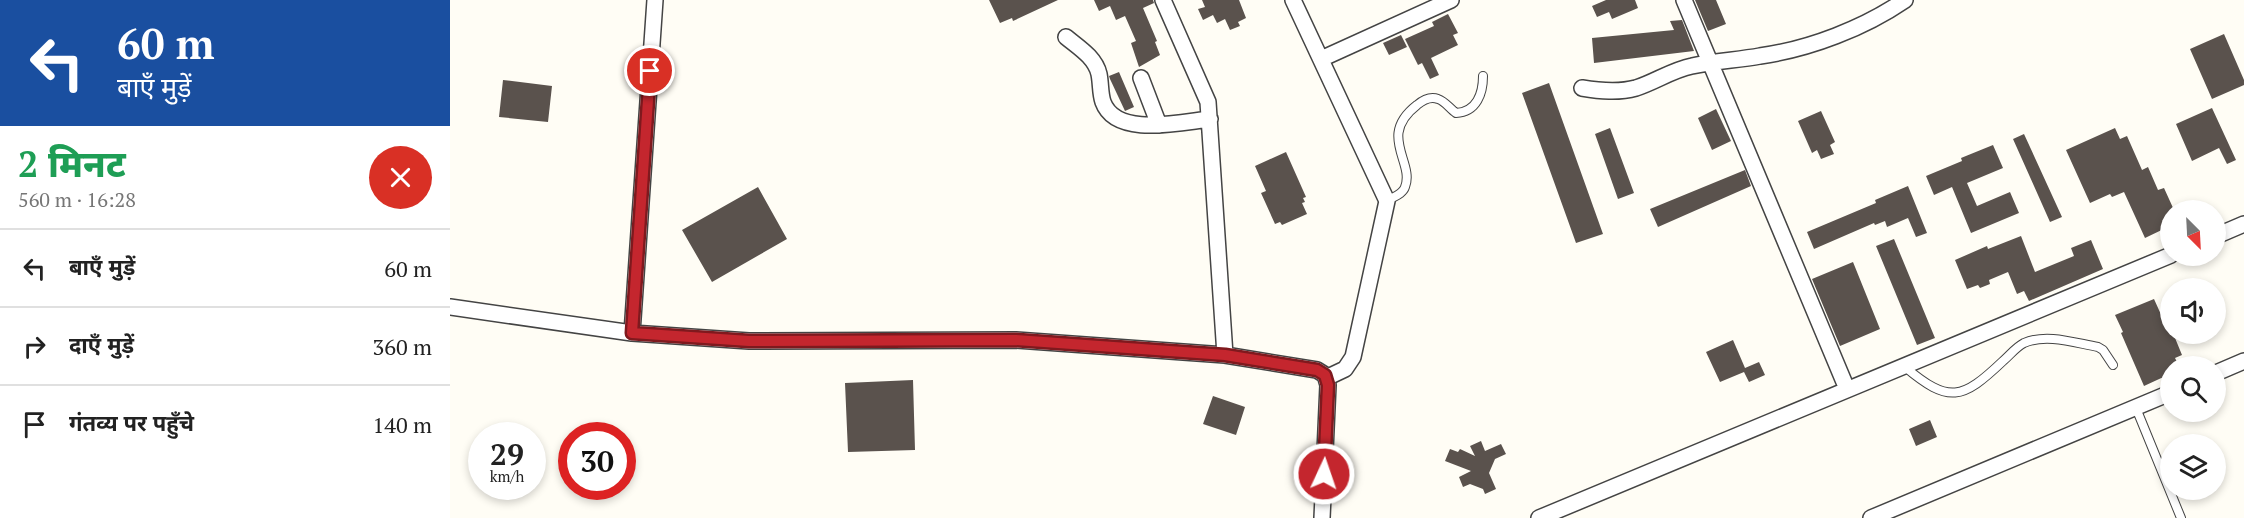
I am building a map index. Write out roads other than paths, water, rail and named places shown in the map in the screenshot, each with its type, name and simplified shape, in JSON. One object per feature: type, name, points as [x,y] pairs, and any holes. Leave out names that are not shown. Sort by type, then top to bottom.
[{"type":"street","points":[[632,333],[655,0]]},
{"type":"street","points":[[1163,0],[1205,92],[1210,119],[1225,355]]},
{"type":"street","points":[[1293,0],[1387,201],[1353,357],[1345,369],[1326,378]]},
{"type":"street","points":[[1321,59],[1451,0]]},
{"type":"street","points":[[1684,0],[1847,389]]},
{"type":"street","points":[[1582,88],[1612,92],[1628,90],[1690,66],[1800,48],[1848,30],[1894,8],[1905,0]]},
{"type":"street","points":[[1066,37],[1093,62],[1099,76],[1103,101],[1116,119],[1132,124],[1159,125],[1210,119]]},
{"type":"street","points":[[1141,78],[1159,125]]},
{"type":"street","points":[[2226,232],[2244,224]]},
{"type":"street","points":[[1539,518],[2160,260]]},
{"type":"street","points":[[450,307],[632,333],[749,341],[1016,340],[1225,355],[1317,370],[1322,372],[1328,385],[1322,518]]},
{"type":"street","points":[[2226,369],[2244,361]]},
{"type":"street","points":[[1874,518],[2160,397]]},
{"type":"lane","points":[[1387,201],[1402,192],[1406,185],[1406,173],[1398,139],[1406,116],[1427,98],[1442,100],[1456,113],[1467,110],[1481,95],[1483,76]]},
{"type":"lane","points":[[1905,367],[1923,382],[1947,394],[1976,386],[2020,345],[2032,341],[2054,340],[2098,347],[2103,350],[2113,365]]},
{"type":"lane","points":[[2136,408],[2181,518]]}]
